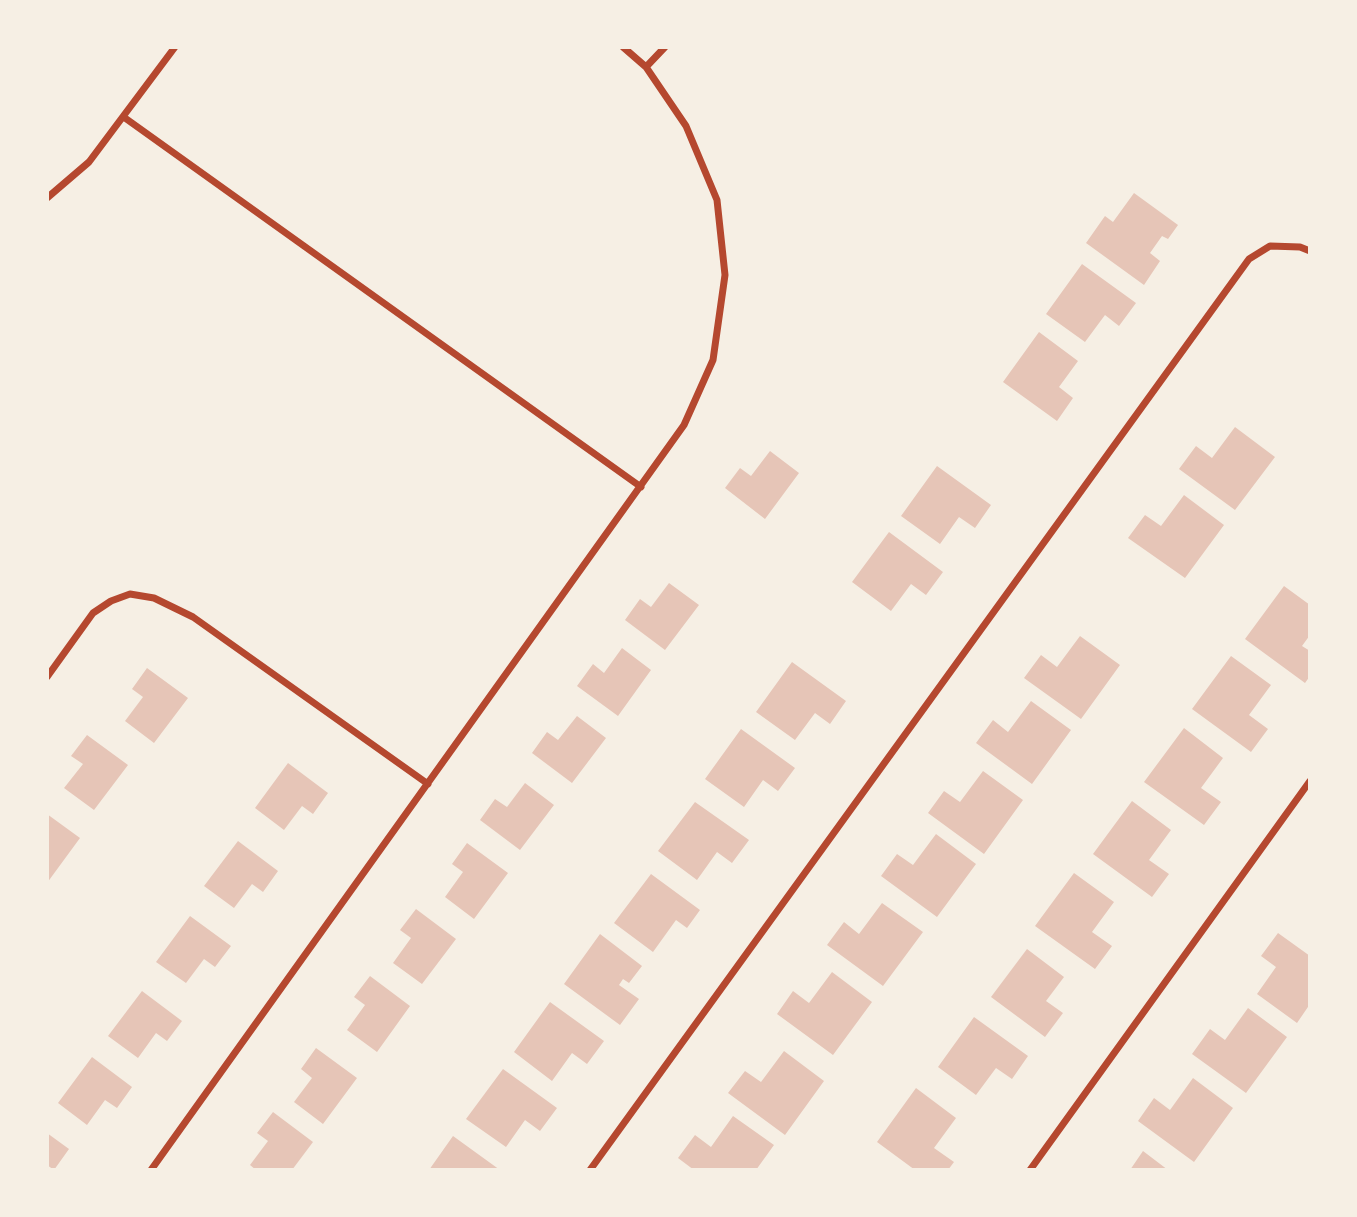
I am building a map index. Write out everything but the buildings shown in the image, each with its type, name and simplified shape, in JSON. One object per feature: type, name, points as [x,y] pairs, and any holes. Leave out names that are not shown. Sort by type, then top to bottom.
[{"type":"street","points":[[47,198],[89,162],[125,118],[175,47]]},
{"type":"street","points":[[151,1170],[684,425],[713,360],[724,275],[717,200],[686,125],[646,67],[624,47]]},
{"type":"street","points":[[646,67],[665,47]]},
{"type":"street","points":[[125,118],[640,487]]},
{"type":"street","points":[[590,1170],[1249,259],[1270,246],[1300,247],[1310,251]]},
{"type":"street","points":[[47,677],[93,613],[111,601],[130,594],[154,598],[193,617],[428,784]]},
{"type":"street","points":[[1030,1170],[1310,780]]}]
